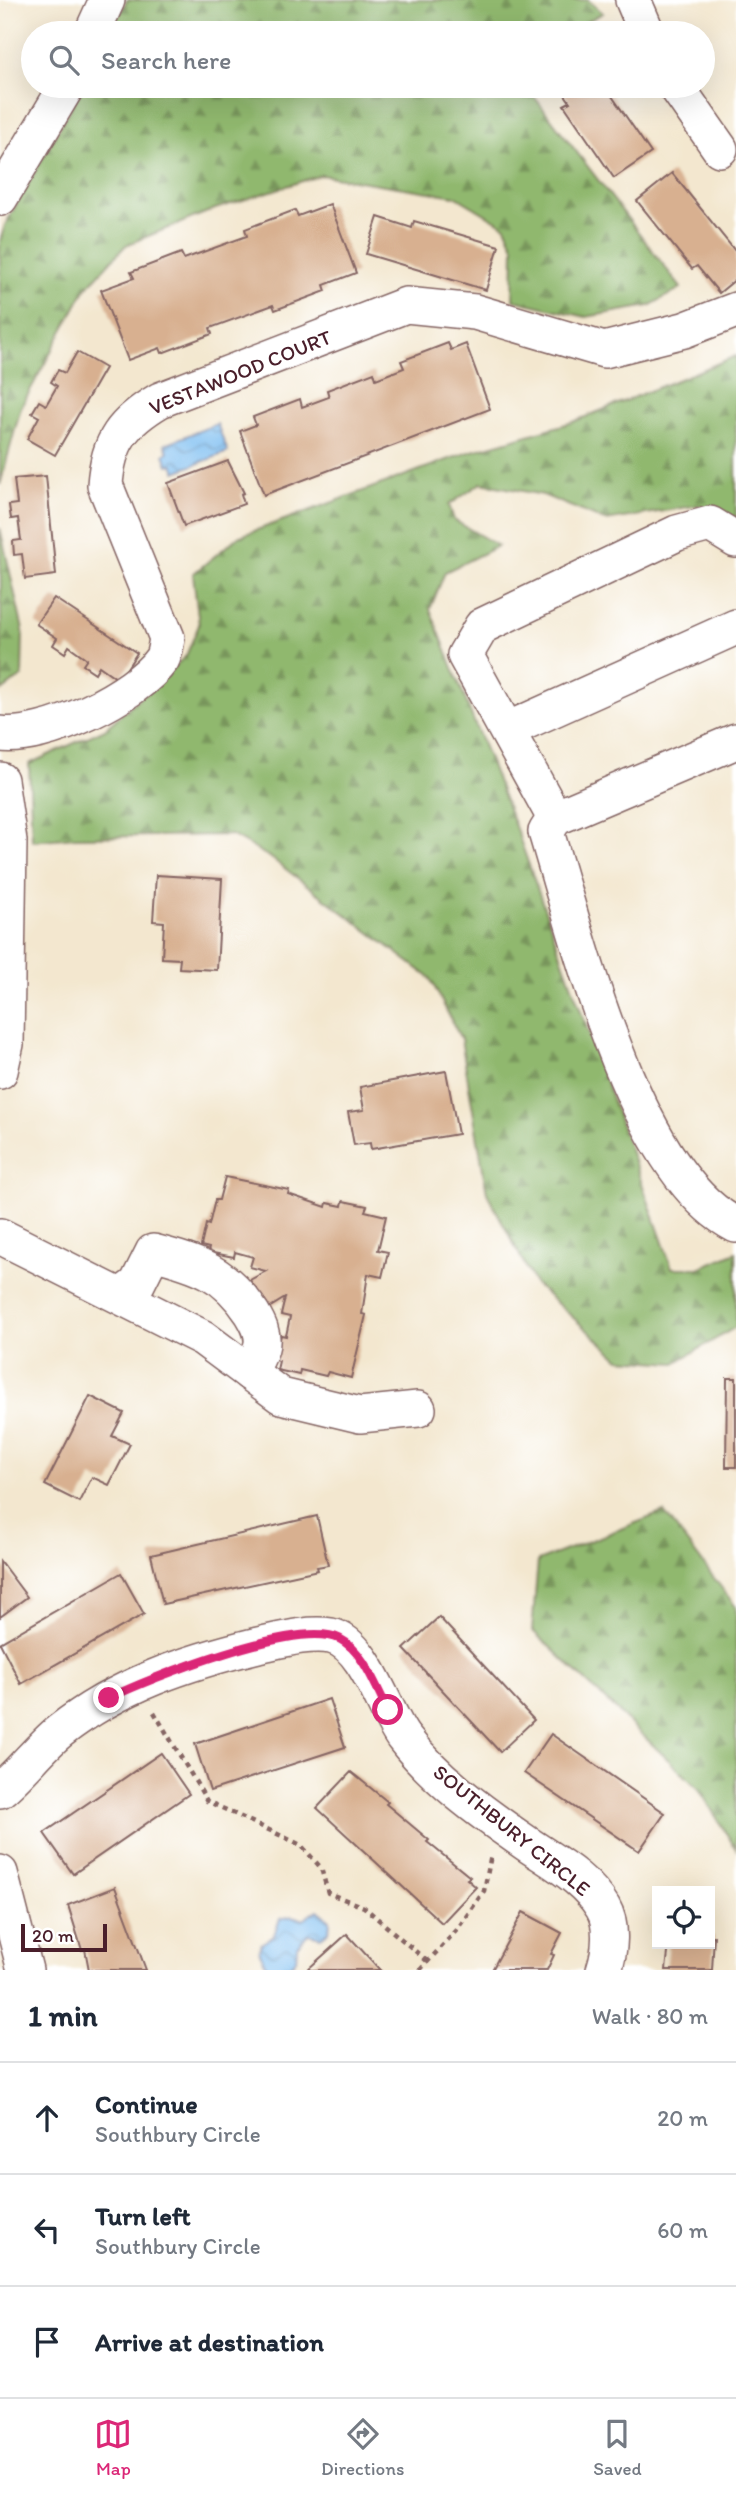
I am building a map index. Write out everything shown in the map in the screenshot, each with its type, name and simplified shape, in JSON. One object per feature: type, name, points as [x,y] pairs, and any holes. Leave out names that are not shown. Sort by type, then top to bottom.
[{"type":"street","points":[[97,21],[107,0]]},
{"type":"street","points":[[633,0],[642,21]]},
{"type":"street","points":[[0,198],[60,98]]},
{"type":"street","points":[[686,98],[731,153]]},
{"type":"street","name":"VESTAWOOD COURT","points":[[0,734],[15,736],[88,713],[125,694],[163,657],[167,638],[105,485],[106,458],[117,436],[135,415],[152,405],[406,305],[475,312],[604,350],[684,330],[736,310]]},
{"type":"street","points":[[555,818],[465,654],[482,626],[677,533],[710,524],[736,540]]},
{"type":"street","points":[[507,730],[736,627]]},
{"type":"street","points":[[736,741],[555,818],[546,832],[592,984],[635,1101],[676,1167],[701,1200],[736,1225]]},
{"type":"street","points":[[0,780],[9,841],[4,875],[6,1044],[0,1071]]},
{"type":"street","points":[[0,1236],[203,1338],[281,1396],[360,1415],[418,1409]]},
{"type":"street","points":[[121,1296],[138,1284],[153,1252],[188,1261],[218,1276],[236,1289],[260,1326],[262,1346],[250,1373]]},
{"type":"street","name":"SOUTHBURY CIRCLE","points":[[7,1771],[59,1731],[109,1698],[205,1658],[309,1635],[342,1640],[361,1660],[403,1737],[427,1762],[498,1824],[592,1891],[605,1911],[609,1932],[604,1970]]},
{"type":"street","points":[[0,1874],[25,1970]]},
{"type":"path","points":[[139,1684],[206,1801],[301,1845],[321,1868],[328,1893],[364,1907],[428,1962]]},
{"type":"path","points":[[420,1970],[456,1931],[484,1891],[498,1824]]},
{"type":"green space","points":[[127,0],[588,0],[603,13],[588,21],[116,21]]},
{"type":"green space","points":[[76,98],[535,98],[681,288],[649,306],[586,317],[513,300],[514,247],[505,226],[455,196],[321,175],[215,209],[126,245],[86,288],[21,407],[0,485],[0,241],[5,225]]},
{"type":"green space","points":[[736,356],[736,518],[699,505],[606,521],[543,495],[481,483],[449,505],[454,520],[498,546],[445,572],[430,609],[518,834],[672,1268],[699,1268],[736,1252],[736,1327],[675,1363],[620,1359],[535,1284],[487,1193],[461,1039],[430,978],[271,858],[231,835],[76,837],[32,841],[29,764],[105,729],[186,656],[199,625],[193,574],[238,537],[469,452],[573,422]]},
{"type":"green space","points":[[0,528],[23,630],[22,676],[2,691]]},
{"type":"green space","points":[[664,1512],[736,1607],[736,1849],[699,1789],[532,1630],[538,1561]]},
{"type":"water","points":[[217,424],[228,452],[176,472],[173,464],[168,465],[164,454],[168,452],[165,444]]},
{"type":"water","points":[[318,1910],[330,1920],[329,1931],[321,1937],[308,1934],[297,1946],[296,1960],[290,1967],[273,1970],[267,1966],[259,1951],[261,1944],[274,1935],[280,1919],[292,1916],[303,1919]]},
{"type":"building","points":[[567,98],[613,98],[651,153],[614,178],[564,105],[570,102]]},
{"type":"building","points":[[672,173],[736,252],[736,279],[719,293],[697,266],[692,269],[637,201]]},
{"type":"building","points":[[330,204],[356,273],[324,285],[326,291],[275,310],[273,305],[210,328],[212,334],[162,353],[160,348],[128,360],[101,290],[134,278],[131,272],[181,253],[184,259],[247,236],[245,229],[295,210],[298,216]]},
{"type":"building","points":[[378,217],[412,228],[414,221],[499,246],[486,290],[366,254]]},
{"type":"building","points":[[448,343],[451,350],[466,344],[490,409],[264,495],[240,431],[256,425],[253,417],[300,399],[302,407],[329,397],[327,390],[374,372],[376,379],[404,368],[401,361]]},
{"type":"building","points":[[77,352],[105,368],[55,455],[27,439],[39,417],[32,413],[39,401],[46,405],[57,386],[51,382],[58,370],[65,373]]},
{"type":"building","points":[[228,461],[244,493],[241,494],[244,504],[184,526],[168,483]]},
{"type":"building","points":[[46,476],[56,575],[25,579],[22,554],[14,555],[13,541],[21,540],[18,518],[11,519],[9,505],[17,504],[14,479]]},
{"type":"building","points":[[54,598],[137,653],[119,680],[99,666],[95,673],[83,665],[87,659],[69,646],[65,653],[53,645],[57,638],[36,624]]},
{"type":"building","points":[[156,875],[222,879],[217,970],[179,968],[180,959],[162,958],[164,922],[153,921]]},
{"type":"building","points":[[446,1071],[458,1134],[371,1149],[370,1143],[354,1145],[348,1112],[364,1110],[360,1087]]},
{"type":"building","points":[[225,1177],[289,1190],[288,1194],[326,1207],[327,1203],[342,1206],[343,1201],[367,1206],[365,1211],[386,1216],[378,1250],[388,1252],[382,1277],[368,1274],[362,1314],[366,1315],[351,1378],[328,1372],[326,1376],[300,1370],[299,1375],[277,1370],[279,1361],[275,1360],[281,1335],[286,1336],[290,1317],[281,1315],[285,1298],[267,1309],[250,1280],[266,1271],[250,1267],[253,1257],[235,1252],[234,1257],[208,1252],[209,1248],[201,1246],[206,1224],[209,1225],[215,1200],[219,1200]]},
{"type":"building","points":[[727,1378],[736,1378],[736,1467],[726,1467]]},
{"type":"building","points":[[90,1396],[124,1413],[112,1436],[130,1444],[109,1485],[92,1477],[79,1502],[45,1485]]},
{"type":"building","points":[[317,1516],[328,1565],[317,1567],[318,1570],[163,1604],[151,1555]]},
{"type":"building","points":[[0,1561],[27,1597],[0,1617]]},
{"type":"building","points":[[121,1573],[144,1614],[21,1684],[0,1643]]},
{"type":"building","points":[[439,1617],[534,1720],[500,1752],[404,1649]]},
{"type":"building","points":[[329,1699],[345,1747],[210,1791],[195,1744]]},
{"type":"building","points":[[551,1734],[665,1813],[639,1851],[524,1773]]},
{"type":"building","points":[[161,1753],[189,1794],[73,1874],[44,1833]]},
{"type":"building","points":[[351,1772],[388,1802],[386,1804],[429,1840],[427,1842],[470,1877],[467,1879],[476,1887],[442,1923],[317,1808]]},
{"type":"building","points":[[115,1887],[146,1970],[89,1970],[85,1949],[82,1950],[68,1905]]},
{"type":"building","points":[[523,1912],[562,1933],[551,1954],[554,1955],[547,1970],[492,1970]]},
{"type":"building","points":[[347,1934],[380,1970],[307,1970]]},
{"type":"building","points":[[668,1949],[713,1949],[712,1970],[666,1970]]},
{"type":"route","points":[[109,1698],[155,1676],[205,1658],[309,1635],[330,1636],[342,1640],[361,1660],[388,1710]]}]
